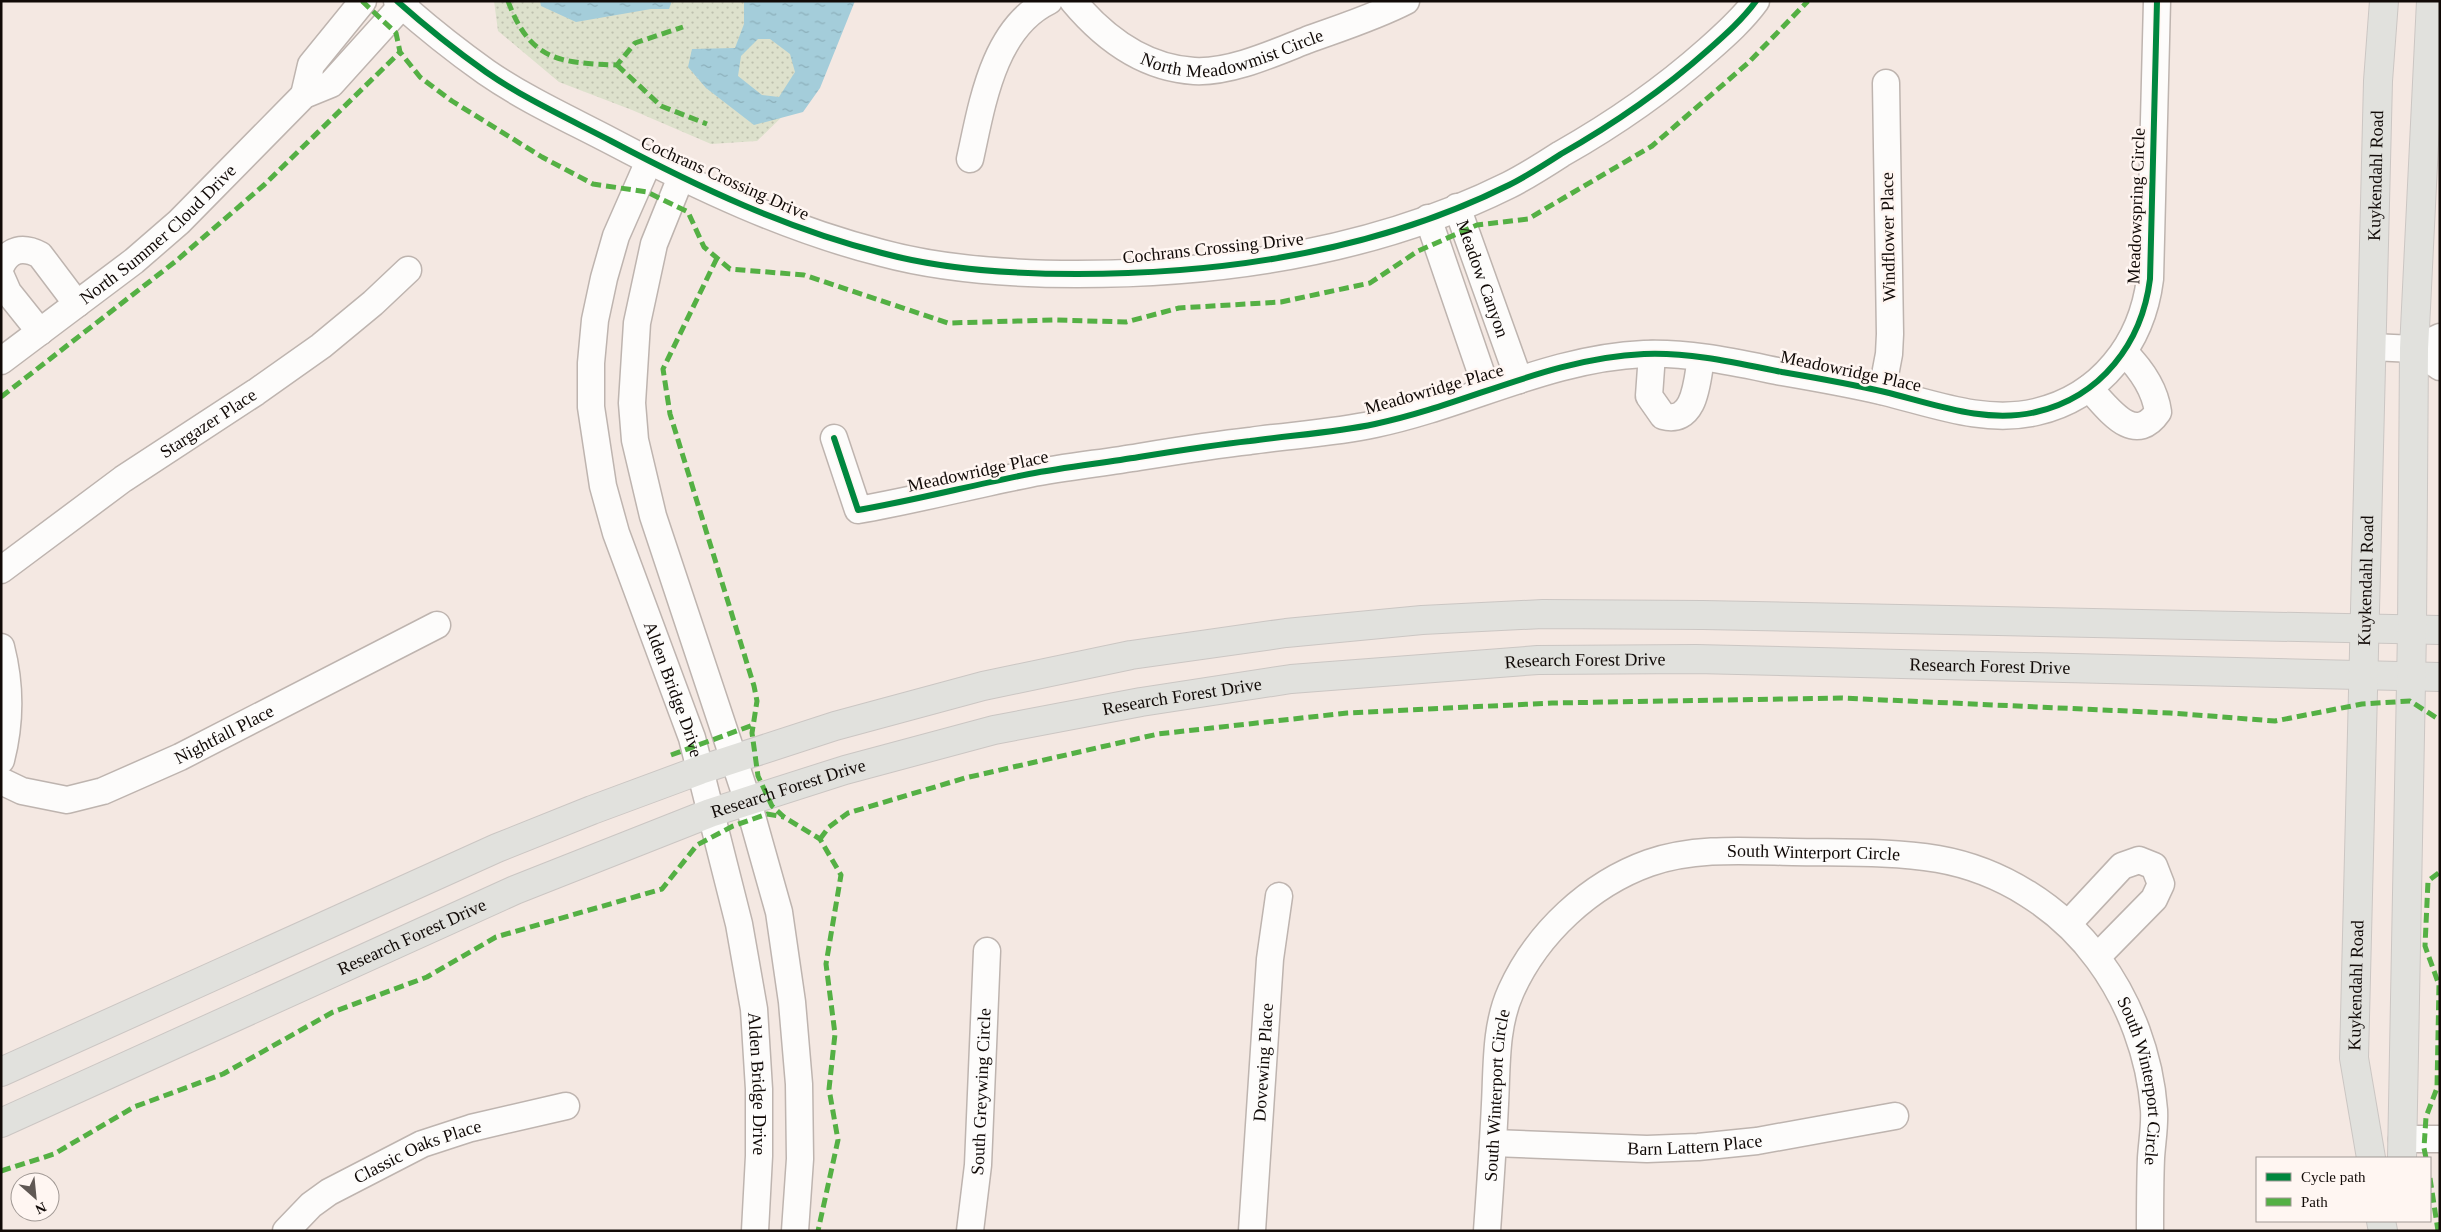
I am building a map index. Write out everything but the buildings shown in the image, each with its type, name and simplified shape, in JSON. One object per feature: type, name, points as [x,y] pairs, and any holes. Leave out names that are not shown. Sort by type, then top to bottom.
[{"type":"main road","name":"Kuykendahl Road","points":[[2371,1157],[2354,1058],[2378,81],[2384,1]]},
{"type":"main road","points":[[2402,1148],[2412,630],[2414,349],[2431,1]]},
{"type":"main road","points":[[1,1072],[496,848],[700,770],[835,726],[983,686],[1122,657],[1286,632],[1422,620],[1607,614],[2440,630]]},
{"type":"main road","name":"Research Forest Drive","points":[[1,1122],[515,890],[710,813],[845,770],[994,730],[1141,702],[1291,679],[1452,665],[1547,660],[1696,659],[2440,677]]},
{"type":"street","points":[[304,95],[311,65],[362,1]]},
{"type":"street","points":[[970,159],[984,96],[994,64],[1020,24],[1039,6],[1049,1]]},
{"type":"street","name":"North Meadowmist Circle","points":[[1073,1],[1092,23],[1127,51],[1159,64],[1195,71],[1252,61],[1406,1]]},
{"type":"street","name":"Cochrans Crossing Drive","points":[[402,3],[487,73],[534,101],[681,177],[745,207],[806,231],[883,254],[984,271],[1126,274],[1208,267],[1319,251],[1395,230],[1510,185],[1610,125],[1673,82],[1721,38],[1756,1]]},
{"type":"street","name":"Meadowspring Circle","points":[[2088,390],[2118,361],[2131,343],[2147,302],[2150,278],[2158,1]]},
{"type":"street","name":"North Summer Cloud Drive","points":[[1,361],[134,261],[179,222],[304,95],[331,84],[402,3]]},
{"type":"street","name":"Windflower Place","points":[[1882,391],[1889,354],[1890,334],[1886,83]]},
{"type":"street","name":"Alden Bridge Drive","points":[[649,161],[616,236],[604,278],[595,320],[591,363],[591,407],[603,486],[616,533],[692,738],[740,924],[754,1009],[759,1089],[759,1156],[755,1231]]},
{"type":"street","name":"Alden Bridge Drive","points":[[681,177],[654,244],[637,323],[632,403],[634,431],[653,516],[748,802],[779,912],[792,1002],[799,1084],[800,1159],[795,1231]]},
{"type":"street","name":"Meadow Canyon","points":[[1457,207],[1519,380]]},
{"type":"street","name":"Meadow Canyon","points":[[1428,218],[1487,390]]},
{"type":"street","points":[[1,266],[5,258],[13,252],[22,249],[32,251],[40,255],[77,304]]},
{"type":"street","name":"Stargazer Place","points":[[1,570],[123,478],[256,392],[321,346],[373,304],[408,270]]},
{"type":"street","points":[[1,276],[8,292],[40,332]]},
{"type":"street","points":[[2372,347],[2414,349],[2440,337]]},
{"type":"street","points":[[2414,349],[2440,367]]},
{"type":"street","points":[[2088,390],[2116,417],[2128,425],[2141,427],[2151,423],[2158,412],[2156,398],[2137,365],[2124,352]]},
{"type":"street","points":[[1652,354],[1649,396],[1663,416],[1671,418],[1682,414],[1690,406],[1700,358]]},
{"type":"street","name":"Meadowridge Place","points":[[834,438],[858,510],[922,499],[1030,474],[1376,424],[1556,369],[1614,357],[1652,354],[1700,358],[1882,391],[1958,411],[2009,416],[2034,413],[2056,406],[2088,390]]},
{"type":"street","name":"Nightfall Place","points":[[1,781],[22,791],[67,800],[103,791],[180,757],[437,625]]},
{"type":"street","points":[[1,647],[10,700],[9,722],[1,760]]},
{"type":"street","name":"South Winterport Circle","points":[[1487,1231],[1498,1040],[1510,993],[1521,973],[1549,933],[1583,899],[1626,873],[1649,863],[1674,856],[1733,851],[1908,855],[1960,864],[2014,885],[2039,901],[2068,924],[2097,957],[2127,1008],[2147,1064],[2154,1111],[2150,1231]]},
{"type":"street","points":[[2068,924],[2122,866],[2139,860],[2154,866],[2161,884],[2154,899],[2097,957]]},
{"type":"street","name":"Dovewing Place","points":[[1252,1231],[1270,960],[1279,896]]},
{"type":"street","name":"South Greywing Circle","points":[[970,1231],[978,1165],[987,951]]},
{"type":"street","name":"Classic Oaks Place","points":[[286,1231],[311,1205],[330,1192],[422,1144],[471,1128],[566,1106]]},
{"type":"street","name":"Barn Lattern Place","points":[[1493,1143],[1647,1149],[1698,1147],[1757,1141],[1895,1116]]},
{"type":"street","points":[[2402,1148],[2440,1139]]},
{"type":"green space","points":[[494,1],[790,1],[807,66],[793,106],[757,141],[711,144],[632,110],[559,82],[498,31]]},
{"type":"water","points":[[540,1],[672,1],[669,9],[651,9],[576,22],[541,6]]},
{"type":"water","points":[[744,1],[855,1],[820,88],[803,112],[754,125],[706,88],[688,67],[692,49],[735,48],[744,24]],"holes":[[[758,39],[770,39],[790,54],[795,72],[779,97],[762,95],[738,76],[741,56]]]},
{"type":"marked path","points":[[362,1],[396,33],[400,52],[420,77],[452,101],[542,157],[593,184],[647,192],[688,212],[704,247],[730,269],[804,275],[948,323],[1055,320],[1126,322],[1179,308],[1281,302],[1370,283],[1418,251],[1477,225],[1528,219],[1652,146],[1748,63],[1808,1]]},
{"type":"marked path","points":[[508,1],[526,36],[537,47],[549,55],[579,63],[617,65],[635,43],[683,27]]},
{"type":"marked path","points":[[1,397],[176,261],[264,185],[400,52]]},
{"type":"marked path","points":[[617,65],[661,106],[707,124]]},
{"type":"marked path","points":[[717,258],[663,369],[670,414],[754,686],[757,701],[752,733],[758,776],[772,806],[784,817],[820,839],[841,875],[826,964],[835,1034],[829,1089],[838,1140],[818,1231]]},
{"type":"marked path","points":[[820,839],[829,827],[848,813],[965,778],[1158,734],[1347,713],[1552,703],[1841,698],[2170,713],[2275,721],[2362,704],[2410,701],[2440,720]]},
{"type":"marked path","points":[[671,755],[753,725]]},
{"type":"marked path","points":[[1,1171],[54,1154],[134,1107],[223,1074],[333,1012],[427,977],[496,937],[662,889],[697,845],[733,826],[767,814],[784,817]]},
{"type":"marked path","points":[[2426,1157],[2424,1148],[2426,1117],[2437,1088],[2439,985],[2425,946],[2428,881],[2440,872]]},
{"type":"marked path","points":[[2431,1185],[2438,1231]]},
{"type":"cycle path","points":[[397,1],[463,55],[516,91],[677,175],[777,219],[847,243],[906,259],[979,270],[1077,274],[1188,269],[1298,254],[1353,242],[1406,227],[1458,208],[1522,178],[1638,106],[1708,50],[1740,20],[1756,1]]},
{"type":"cycle path","points":[[834,438],[858,510],[1043,472],[1208,446],[1328,432],[1375,424],[1442,406],[1542,373],[1609,357],[1644,354],[1696,356],[1859,386],[1941,407],[1979,414],[2017,415],[2059,405],[2080,394],[2099,380],[2114,364],[2128,345],[2138,325],[2145,302],[2150,279],[2157,1]]}]
